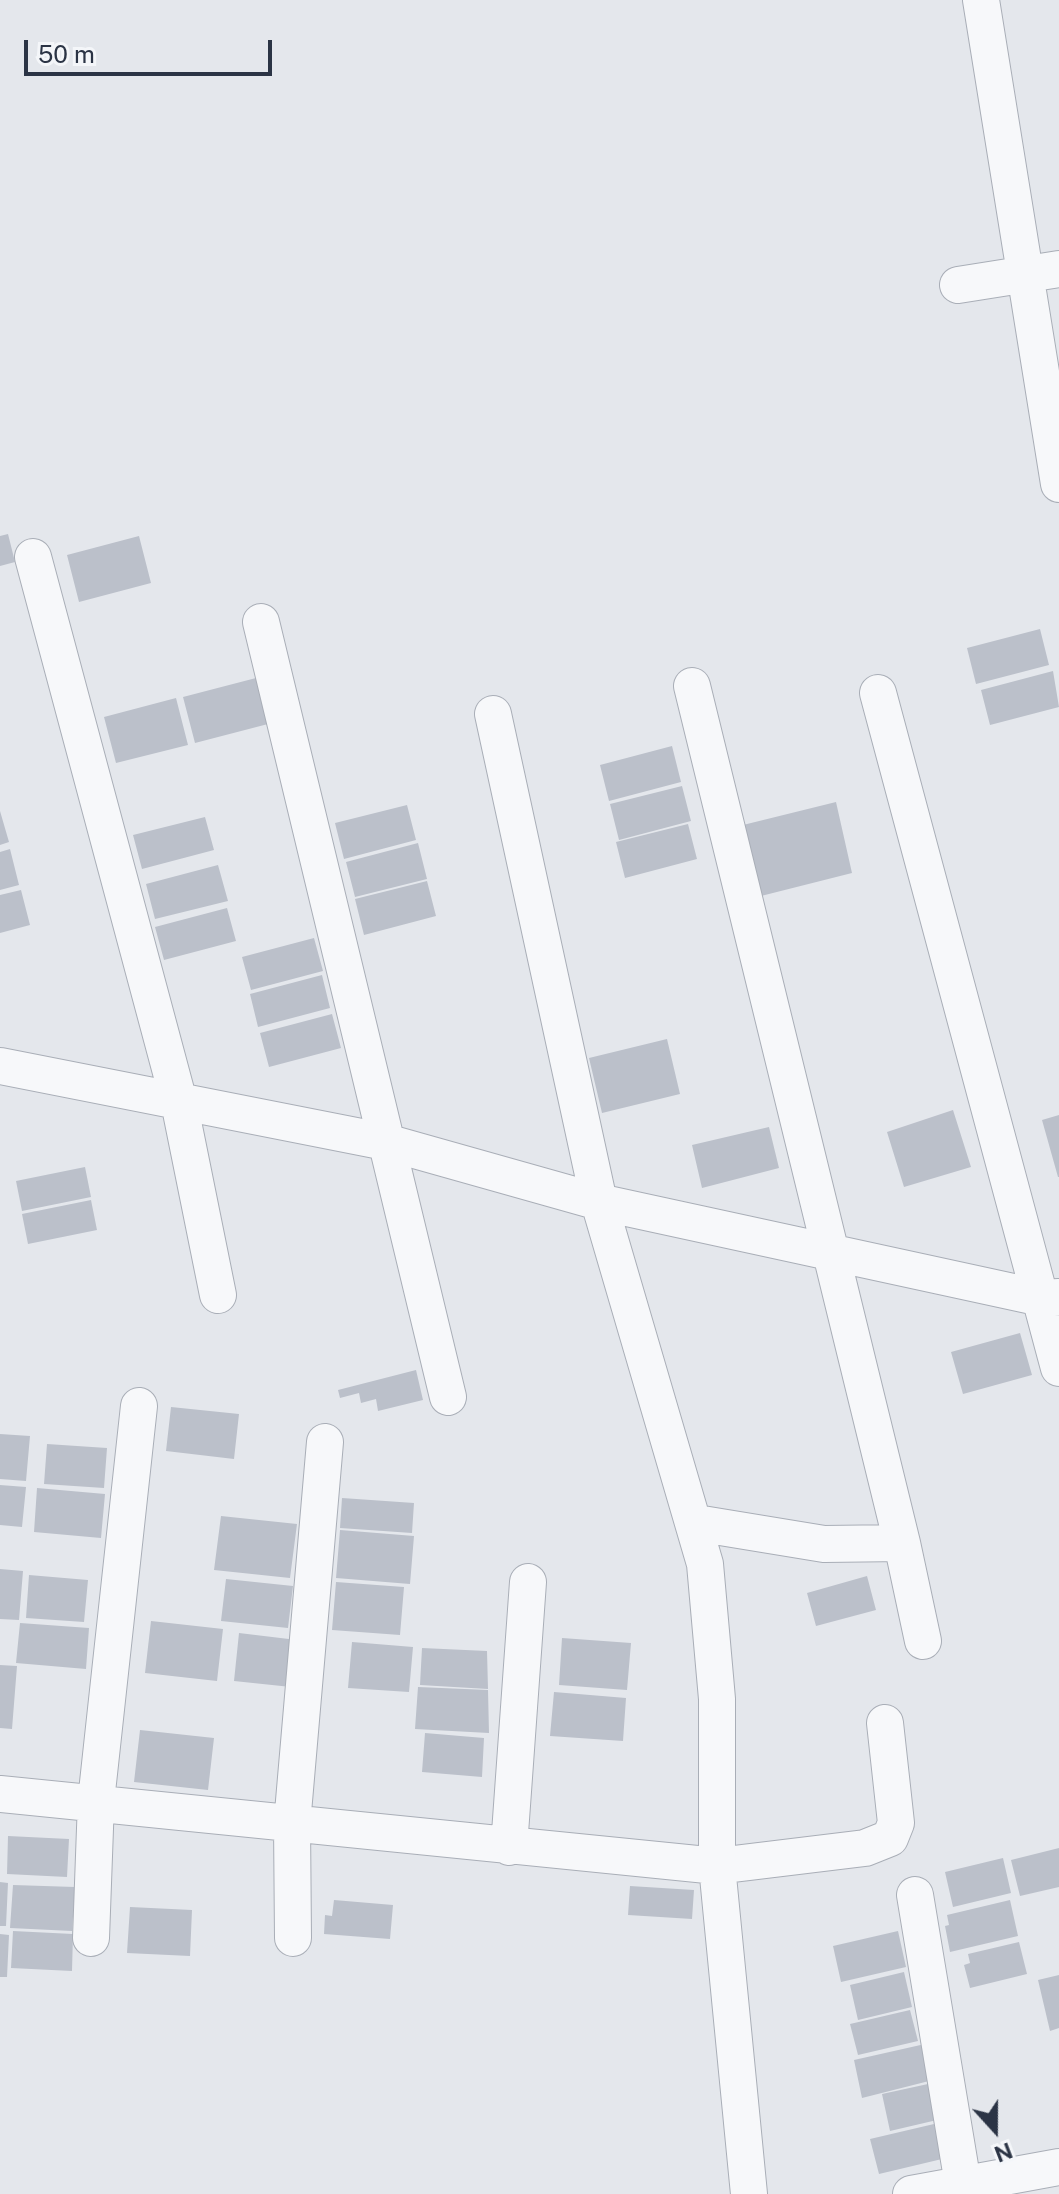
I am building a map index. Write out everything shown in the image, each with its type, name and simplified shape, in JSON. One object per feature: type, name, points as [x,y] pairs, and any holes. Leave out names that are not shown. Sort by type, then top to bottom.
[{"type":"street","points":[[981,0],[1042,271],[1059,484]]},
{"type":"street","points":[[958,285],[1042,271]]},
{"type":"street","points":[[33,557],[179,1102],[218,1295]]},
{"type":"street","points":[[261,622],[448,1397]]},
{"type":"street","points":[[692,686],[902,1543],[923,1641]]},
{"type":"street","points":[[878,693],[1050,1297],[1059,1368]]},
{"type":"street","points":[[493,714],[599,1202],[696,1523],[705,1564],[717,1699],[717,1866],[749,2194]]},
{"type":"street","points":[[0,1066],[386,1142],[599,1202],[1050,1297]]},
{"type":"street","points":[[91,1938],[96,1801],[139,1406]]},
{"type":"street","points":[[293,1938],[292,1824],[325,1442]]},
{"type":"street","points":[[696,1523],[824,1544],[902,1543]]},
{"type":"street","points":[[509,1847],[528,1582]]},
{"type":"street","points":[[0,1794],[96,1801],[509,1847],[717,1866],[865,1848],[890,1838],[896,1823],[885,1723]]},
{"type":"street","points":[[915,1895],[963,2184]]},
{"type":"street","points":[[911,2194],[1059,2167]]},
{"type":"building","points":[[8,534],[15,562],[0,566],[0,536]]},
{"type":"building","points":[[139,536],[151,583],[79,602],[67,555]]},
{"type":"building","points":[[1040,629],[1049,665],[976,684],[967,648]]},
{"type":"building","points":[[1053,671],[1059,707],[990,725],[981,690]]},
{"type":"building","points":[[256,678],[268,724],[195,743],[183,697]]},
{"type":"building","points":[[176,698],[188,745],[116,763],[104,717]]},
{"type":"building","points":[[672,746],[681,782],[609,801],[600,765]]},
{"type":"building","points":[[682,786],[691,821],[619,840],[610,804]]},
{"type":"building","points":[[836,802],[852,873],[761,896],[743,825]]},
{"type":"building","points":[[407,805],[416,840],[344,859],[335,823]]},
{"type":"building","points":[[0,811],[9,842],[0,845]]},
{"type":"building","points":[[205,817],[214,850],[142,869],[133,835]]},
{"type":"building","points":[[688,824],[697,859],[625,878],[616,842]]},
{"type":"building","points":[[418,843],[427,879],[355,897],[346,862]]},
{"type":"building","points":[[10,849],[19,885],[0,890],[0,852]]},
{"type":"building","points":[[218,865],[228,901],[155,919],[146,884]]},
{"type":"building","points":[[427,881],[436,916],[364,935],[355,899]]},
{"type":"building","points":[[21,890],[30,925],[0,933],[0,895]]},
{"type":"building","points":[[227,908],[236,941],[164,960],[155,927]]},
{"type":"building","points":[[314,938],[323,971],[251,990],[242,957]]},
{"type":"building","points":[[322,975],[330,1008],[258,1027],[250,994]]},
{"type":"building","points":[[332,1014],[341,1048],[269,1067],[260,1033]]},
{"type":"building","points":[[667,1039],[680,1094],[602,1113],[589,1058]]},
{"type":"building","points":[[953,1110],[971,1167],[904,1187],[887,1132]]},
{"type":"building","points":[[1059,1115],[1059,1177],[1058,1177],[1042,1120]]},
{"type":"building","points":[[769,1127],[779,1168],[702,1188],[692,1145]]},
{"type":"building","points":[[85,1167],[91,1197],[22,1211],[16,1181]]},
{"type":"building","points":[[91,1200],[97,1230],[28,1244],[22,1214]]},
{"type":"building","points":[[1020,1333],[1032,1375],[963,1394],[951,1352]]},
{"type":"building","points":[[416,1370],[423,1400],[378,1411],[376,1399],[361,1403],[359,1393],[340,1398],[338,1390]]},
{"type":"building","points":[[171,1407],[239,1414],[234,1459],[166,1451]]},
{"type":"building","points":[[0,1434],[30,1436],[26,1481],[0,1479]]},
{"type":"building","points":[[47,1444],[107,1448],[104,1488],[44,1484]]},
{"type":"building","points":[[0,1485],[26,1487],[22,1527],[0,1525]]},
{"type":"building","points":[[37,1488],[105,1494],[101,1538],[34,1532]]},
{"type":"building","points":[[342,1498],[414,1503],[412,1533],[340,1528]]},
{"type":"building","points":[[221,1516],[297,1524],[290,1578],[214,1570]]},
{"type":"building","points":[[340,1530],[414,1536],[410,1584],[336,1578]]},
{"type":"building","points":[[0,1569],[23,1571],[19,1620],[0,1619]]},
{"type":"building","points":[[29,1575],[88,1580],[84,1622],[26,1618]]},
{"type":"building","points":[[867,1576],[876,1610],[816,1626],[807,1593]]},
{"type":"building","points":[[226,1579],[293,1586],[288,1628],[221,1621]]},
{"type":"building","points":[[336,1582],[404,1587],[400,1635],[332,1630]]},
{"type":"building","points":[[151,1621],[223,1629],[217,1681],[145,1673]]},
{"type":"building","points":[[20,1623],[89,1628],[86,1669],[16,1663]]},
{"type":"building","points":[[239,1633],[297,1640],[291,1687],[234,1681]]},
{"type":"building","points":[[562,1638],[631,1643],[627,1690],[559,1685]]},
{"type":"building","points":[[352,1642],[413,1647],[409,1692],[348,1688]]},
{"type":"building","points":[[422,1648],[487,1651],[488,1689],[420,1685]]},
{"type":"building","points":[[0,1665],[17,1666],[12,1729],[0,1728]]},
{"type":"building","points":[[418,1687],[488,1690],[489,1733],[415,1729]]},
{"type":"building","points":[[554,1692],[626,1698],[623,1741],[550,1736]]},
{"type":"building","points":[[140,1730],[214,1738],[208,1790],[134,1782]]},
{"type":"building","points":[[425,1733],[484,1738],[482,1777],[422,1772]]},
{"type":"building","points":[[8,1836],[69,1839],[67,1877],[7,1874]]},
{"type":"building","points":[[1059,1848],[1059,1887],[1020,1896],[1011,1860]]},
{"type":"building","points":[[1003,1858],[1011,1893],[953,1907],[945,1872]]},
{"type":"building","points":[[0,1882],[8,1883],[6,1926],[0,1926]]},
{"type":"building","points":[[13,1885],[75,1887],[72,1931],[10,1928]]},
{"type":"building","points":[[630,1886],[694,1890],[692,1919],[628,1915]]},
{"type":"building","points":[[334,1900],[393,1905],[390,1939],[324,1934],[325,1915],[332,1916]]},
{"type":"building","points":[[1010,1900],[1018,1936],[950,1952],[945,1926],[949,1925],[947,1915]]},
{"type":"building","points":[[130,1907],[192,1910],[190,1956],[127,1953]]},
{"type":"building","points":[[13,1931],[73,1934],[72,1971],[11,1968]]},
{"type":"building","points":[[898,1931],[906,1967],[841,1982],[833,1946]]},
{"type":"building","points":[[0,1934],[9,1935],[7,1977],[0,1977]]},
{"type":"building","points":[[1019,1942],[1027,1974],[970,1988],[964,1965],[970,1963],[968,1954]]},
{"type":"building","points":[[904,1972],[912,2007],[858,2020],[850,1985]]},
{"type":"building","points":[[1059,1975],[1059,2028],[1050,2031],[1038,1980]]},
{"type":"building","points":[[910,2010],[918,2041],[858,2055],[850,2024]]},
{"type":"building","points":[[925,2044],[933,2080],[862,2098],[854,2060]]},
{"type":"building","points":[[928,2084],[937,2120],[890,2131],[882,2094]]},
{"type":"building","points":[[934,2124],[942,2159],[879,2174],[870,2139]]}]
